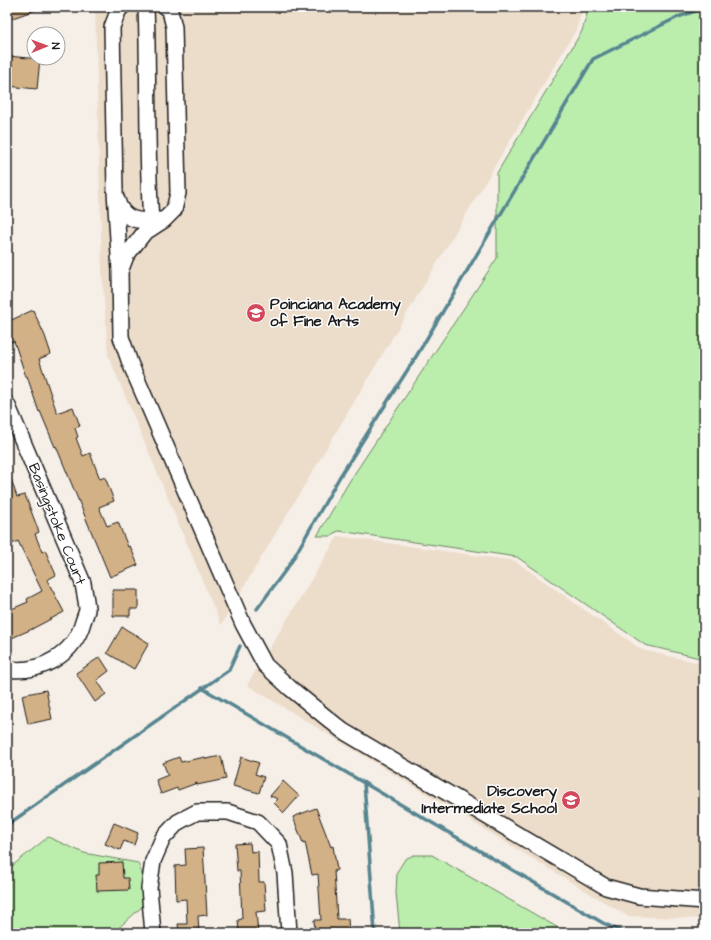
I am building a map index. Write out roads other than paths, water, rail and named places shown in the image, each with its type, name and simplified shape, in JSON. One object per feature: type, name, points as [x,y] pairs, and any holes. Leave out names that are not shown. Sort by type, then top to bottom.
[{"type":"street","points":[[122,7],[119,9],[112,28],[115,191],[120,271],[121,337],[130,363],[243,624],[265,665],[290,688],[343,731],[606,887],[639,896],[704,901]]},
{"type":"street","points":[[146,7],[148,49],[147,105],[158,220]]},
{"type":"street","points":[[120,271],[126,256],[144,233],[158,220],[174,210],[178,193],[174,27],[170,11],[165,7]]},
{"type":"street","points":[[115,191],[120,209],[131,219],[158,220]]},
{"type":"street","name":"Basingstoke Court","points":[[7,404],[83,583],[87,611],[81,631],[68,649],[52,662],[33,669],[7,669]]},
{"type":"street","points":[[153,933],[149,888],[153,860],[163,838],[178,822],[197,812],[228,812],[258,822],[279,844],[285,873],[289,933]]},
{"type":"waterway","points":[[257,609],[290,564],[339,478],[417,355],[593,59],[678,17],[704,8]]},
{"type":"waterway","points":[[7,825],[229,670],[240,646]]},
{"type":"waterway","points":[[202,688],[603,923],[625,933]]},
{"type":"waterway","points":[[364,783],[375,933]]},
{"type":"place","name":"Poinciana Academy of Fine Arts","points":[[256,313]]},
{"type":"place","name":"Discovery Intermediate School","points":[[571,800]]}]
